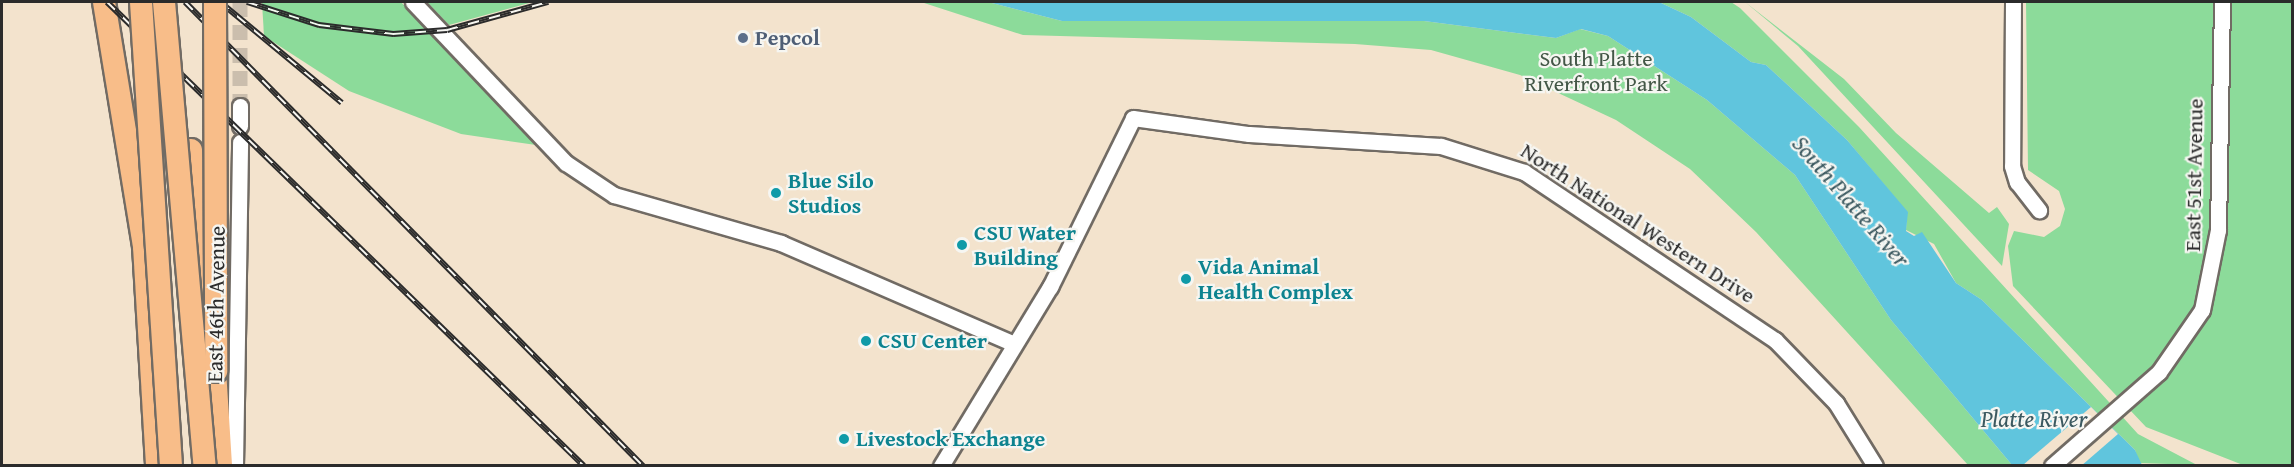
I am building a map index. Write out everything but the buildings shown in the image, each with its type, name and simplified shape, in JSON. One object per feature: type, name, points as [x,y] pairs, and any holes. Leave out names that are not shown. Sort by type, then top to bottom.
[{"type":"highway","points":[[104,2],[144,246]]},
{"type":"highway","points":[[127,2],[157,465]]},
{"type":"highway","points":[[141,2],[171,465]]},
{"type":"highway","points":[[164,2],[205,465]]},
{"type":"highway","points":[[179,2],[216,371],[221,465]]},
{"type":"highway","points":[[215,2],[216,371]]},
{"type":"street","points":[[413,2],[566,163],[614,195],[781,243],[1014,344],[941,465]]},
{"type":"street","points":[[2013,2],[2012,166],[2017,182],[2039,210]]},
{"type":"street","name":"East 51st Avenue","points":[[2052,465],[2133,396],[2191,330],[2214,270],[2222,2]]},
{"type":"street","points":[[240,106],[240,126]]},
{"type":"street","name":"North National Western Drive","points":[[1014,344],[1050,287],[1133,118],[1249,134],[1441,146],[1524,172],[1775,340],[1836,403],[1875,465]]},
{"type":"street","name":"East 46th Avenue","points":[[235,465],[240,142]]},
{"type":"green space","points":[[262,2],[401,2],[536,145],[461,134],[349,91],[264,36]]},
{"type":"green space","points":[[427,2],[533,2],[449,25]]},
{"type":"green space","name":"South Platte Riverfront Park","points":[[921,2],[988,2],[1062,21],[1424,21],[1556,38],[1580,29],[1608,36],[1707,100],[1795,175],[1891,320],[2012,465],[1968,465],[1756,232],[1690,169],[1616,120],[1520,75],[1431,50],[1355,44],[1023,35]]},
{"type":"green space","points":[[1659,2],[1731,2],[1740,8],[1859,127],[2138,434],[2197,465],[2139,463],[2135,450],[1982,300],[1956,283],[1934,244],[1906,230],[1907,212],[1847,140],[1766,65],[1751,62],[1691,17]]},
{"type":"green space","points":[[1745,2],[1844,79],[1896,133],[1989,213],[1997,207],[2009,224],[2002,266],[1798,46]]},
{"type":"green space","points":[[2026,2],[2292,2],[2292,465],[2243,465],[2146,427],[2013,286],[2008,246],[2014,231],[2044,237],[2060,226],[2065,209],[2059,191],[2028,170]]},
{"type":"water","name":"Platte River","points":[[988,2],[1659,2],[1691,17],[1751,62],[1766,65],[1847,140],[1908,212],[1906,231],[1914,236],[1922,232],[1956,283],[1982,300],[2135,450],[2142,465],[2012,465],[1891,320],[1795,175],[1707,100],[1608,36],[1581,29],[1556,38],[1424,21],[1062,21]]},
{"type":"pier","points":[[2091,407],[2118,434],[2081,466],[2023,465]]},
{"type":"tunnel","points":[[240,2],[240,106]]},
{"type":"railway","points":[[107,2],[584,466]]},
{"type":"railway","points":[[185,2],[643,466]]},
{"type":"railway","points":[[220,2],[342,103]]},
{"type":"railway","points":[[247,2],[319,25],[393,34],[447,30],[548,2]]},
{"type":"place","name":"Pepcol","points":[[743,38]]},
{"type":"place","name":"Blue Silo Studios","points":[[776,193]]},
{"type":"place","name":"CSU Water Building","points":[[962,245]]},
{"type":"place","name":"Vida Animal Health Complex","points":[[1186,279]]},
{"type":"place","name":"CSU Center","points":[[866,341]]},
{"type":"place","name":"Livestock Exchange","points":[[844,439]]},
{"type":"water label","name":"South Platte River","points":[[1851,201]]}]
